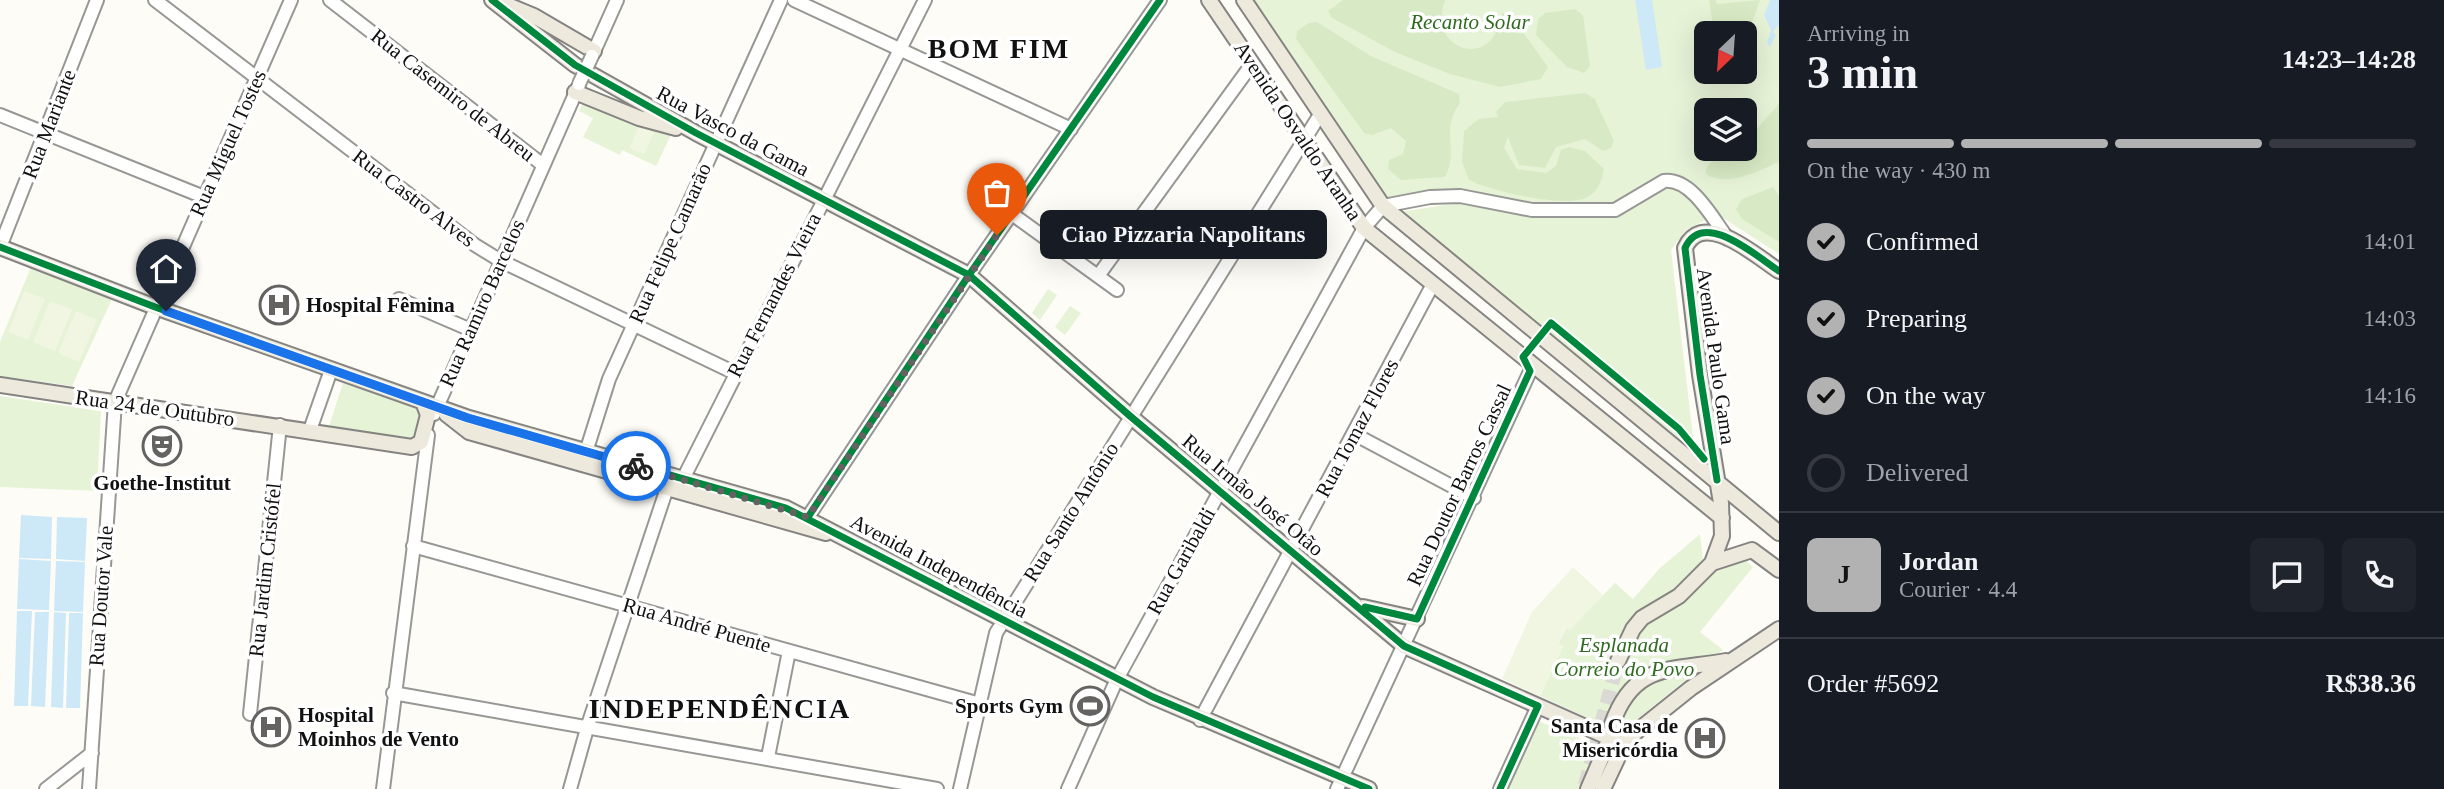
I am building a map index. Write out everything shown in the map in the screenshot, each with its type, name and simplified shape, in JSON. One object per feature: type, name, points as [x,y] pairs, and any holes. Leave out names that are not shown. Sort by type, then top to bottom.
[{"type":"main road","points":[[493,0],[534,16],[593,53]]},
{"type":"main road","name":"Rua Vasco da Gama","points":[[493,0],[575,65],[716,144],[969,275]]},
{"type":"main road","name":"Avenida Osvaldo Aranha","points":[[1209,0],[1364,228],[1722,518]]},
{"type":"main road","name":"Avenida Osvaldo Aranha","points":[[1244,0],[1383,206],[1779,533]]},
{"type":"main road","points":[[577,88],[639,118],[696,133]]},
{"type":"main road","name":"Avenida Paulo Gama","points":[[1712,563],[1722,536],[1722,518],[1684,256],[1688,241],[1702,231],[1717,232],[1729,239]]},
{"type":"main road","points":[[1729,239],[1779,271]]},
{"type":"main road","name":"Avenida Independência","points":[[0,247],[155,307],[430,404],[808,517],[1116,679],[1200,720],[1340,784],[1369,789]]},
{"type":"main road","name":"Rua Irmão José Otão","points":[[969,275],[1130,416],[1361,607],[1404,646],[1606,736],[1626,740]]},
{"type":"main road","name":"Rua 24 de Outubro","points":[[0,385],[280,425],[418,448]]},
{"type":"main road","name":"Avenida Independência","points":[[430,404],[469,432],[851,541]]},
{"type":"main road","name":"Rua Ramiro Barcelos","points":[[418,448],[430,404]]},
{"type":"main road","points":[[1699,466],[1707,456],[1710,443]]},
{"type":"main road","points":[[1618,661],[1629,636],[1642,618],[1679,596],[1712,563],[1752,550],[1779,570]]},
{"type":"main road","points":[[1361,607],[1417,619]]},
{"type":"main road","points":[[1603,789],[1626,740],[1736,657],[1779,629]]},
{"type":"main road","points":[[1588,789],[1606,736],[1626,694],[1648,674],[1736,657]]},
{"type":"street","name":"Rua Mariante","points":[[0,247],[97,0]]},
{"type":"street","name":"Rua Castro Alves","points":[[155,0],[475,245],[501,261],[735,373]]},
{"type":"street","name":"Rua Miguel Tostes","points":[[115,402],[291,0]]},
{"type":"street","name":"Rua Casemiro de Abreu","points":[[330,0],[543,165]]},
{"type":"street","name":"Rua Ramiro Barcelos","points":[[430,404],[471,330],[617,0]]},
{"type":"street","name":"Rua Felipe Camarão","points":[[586,452],[609,379],[780,0]]},
{"type":"street","points":[[794,0],[1071,129]]},
{"type":"street","name":"Rua Fernandes Vieira","points":[[683,479],[822,199],[925,0]]},
{"type":"street","points":[[808,517],[969,275],[1160,0]]},
{"type":"street","points":[[1098,276],[1252,64]]},
{"type":"street","name":"Rua Santo Antônio","points":[[960,789],[996,633],[1321,113]]},
{"type":"street","points":[[0,115],[204,197]]},
{"type":"street","points":[[1383,206],[1430,197],[1460,196],[1532,210],[1605,211],[1615,210],[1664,181],[1671,180],[1684,185],[1729,239]]},
{"type":"street","name":"Rua Garibaldi","points":[[1068,789],[1116,679],[1364,228],[1383,206]]},
{"type":"street","points":[[1012,214],[1117,290]]},
{"type":"street","name":"Rua Tomaz Flores","points":[[1200,720],[1433,284]]},
{"type":"street","points":[[399,299],[471,330]]},
{"type":"street","name":"Rua Doutor Barros Cassal","points":[[1340,784],[1533,365]]},
{"type":"street","points":[[310,430],[331,370]]},
{"type":"street","name":"Rua Doutor Vale","points":[[89,789],[115,402]]},
{"type":"street","name":"Rua Jardim Cristófel","points":[[250,714],[280,425]]},
{"type":"street","points":[[1354,434],[1474,498]]},
{"type":"street","name":"Rua Ramiro Barcelos","points":[[383,789],[413,546],[418,448]]},
{"type":"street","points":[[570,789],[588,725],[667,488]]},
{"type":"street","name":"Rua André Puente","points":[[413,546],[980,704]]},
{"type":"street","points":[[768,757],[789,651]]},
{"type":"street","points":[[393,693],[588,725],[937,789]]},
{"type":"street","points":[[1500,789],[1538,706]]},
{"type":"street","points":[[46,789],[91,758]]},
{"type":"green space","name":"Recanto Solar","points":[[1251,0],[1779,0],[1779,254],[1717,214],[1686,230],[1671,250],[1695,454],[1400,212],[1458,203],[1530,216],[1616,218],[1614,205],[1532,203],[1460,189],[1428,191],[1388,200]]},
{"type":"green space","points":[[1343,0],[1445,0],[1442,16],[1444,29],[1449,39],[1467,49],[1478,48],[1487,43],[1496,32],[1502,13],[1509,13],[1548,67],[1541,79],[1500,87],[1450,74],[1397,53],[1332,18],[1328,11]]},
{"type":"green space","points":[[1709,0],[1716,0],[1717,4],[1760,0],[1753,21],[1712,21]]},
{"type":"green space","points":[[1575,9],[1583,15],[1590,66],[1584,73],[1567,67],[1536,35],[1538,19],[1545,13]]},
{"type":"green space","points":[[1317,22],[1371,56],[1459,94],[1460,103],[1451,123],[1451,157],[1445,177],[1401,180],[1388,169],[1389,160],[1403,154],[1406,141],[1391,128],[1372,135],[1364,133],[1296,39],[1297,31],[1309,23]]},
{"type":"green space","points":[[1585,93],[1595,99],[1614,141],[1611,148],[1603,151],[1585,139],[1556,147],[1545,168],[1519,165],[1508,137],[1504,148],[1517,169],[1546,173],[1556,166],[1561,150],[1569,147],[1585,151],[1604,169],[1599,185],[1588,197],[1563,201],[1546,200],[1494,189],[1469,180],[1462,162],[1464,131],[1479,119],[1498,117],[1496,112],[1505,102]]},
{"type":"green space","points":[[583,103],[671,135],[656,166],[622,150],[620,155],[583,137],[593,118],[579,111]]},
{"type":"green space","points":[[1779,104],[1779,162],[1733,179],[1715,178],[1706,174],[1712,161],[1757,161],[1757,129]]},
{"type":"green space","points":[[639,126],[654,133],[644,154],[630,148]]},
{"type":"green space","points":[[1773,187],[1779,196],[1779,242],[1742,219],[1736,209],[1742,199]]},
{"type":"green space","points":[[31,267],[112,299],[72,386],[0,376],[0,342]]},
{"type":"green space","points":[[1048,289],[1057,295],[1040,320],[1032,313]]},
{"type":"green space","points":[[24,291],[45,299],[28,340],[8,332]]},
{"type":"green space","points":[[50,301],[72,310],[55,351],[33,342]]},
{"type":"green space","points":[[1070,306],[1081,313],[1065,335],[1055,327]]},
{"type":"green space","points":[[76,311],[97,320],[79,362],[58,353]]},
{"type":"green space","points":[[343,383],[420,408],[425,415],[418,439],[410,443],[328,429]]},
{"type":"green space","points":[[0,396],[101,411],[97,491],[0,487]]},
{"type":"green space","name":"Esplanada Correio do Povo","points":[[1700,534],[1704,569],[1743,558],[1753,567],[1700,632],[1723,650],[1625,729],[1608,727],[1540,696],[1563,646],[1558,644],[1566,628],[1570,629],[1615,583],[1633,599],[1659,569]]},
{"type":"green space","points":[[1573,567],[1603,595],[1570,630],[1565,628],[1558,643],[1563,646],[1540,696],[1502,679],[1532,612]]},
{"type":"green space","points":[[1536,720],[1597,746],[1581,789],[1503,789]]},
{"type":"water","points":[[1635,0],[1652,0],[1662,67],[1646,70]]},
{"type":"water","points":[[1770,0],[1779,0],[1779,25],[1773,32],[1776,35],[1770,47],[1767,43],[1771,30],[1764,15]]},
{"type":"water","points":[[21,515],[52,517],[51,559],[19,558]]},
{"type":"water","points":[[57,517],[87,518],[85,561],[56,559]]},
{"type":"water","points":[[19,559],[51,561],[49,610],[17,609]]},
{"type":"water","points":[[56,561],[85,562],[83,612],[54,611]]},
{"type":"water","points":[[17,611],[32,611],[28,706],[14,706]]},
{"type":"water","points":[[35,612],[49,612],[45,707],[31,706]]},
{"type":"water","points":[[54,612],[66,613],[63,708],[51,707]]},
{"type":"water","points":[[69,613],[83,613],[80,708],[66,708]]},
{"type":"tunnel","points":[[1585,785],[1618,661]]},
{"type":"cycle path","points":[[492,0],[575,65],[696,133],[969,275],[1130,416],[1404,646],[1538,706],[1500,789]]},
{"type":"cycle path","points":[[808,517],[969,275],[1160,0]]},
{"type":"cycle path","points":[[1717,480],[1700,375],[1685,248],[1693,237],[1704,233],[1717,234],[1744,247],[1779,271]]},
{"type":"cycle path","points":[[0,247],[155,307],[469,418],[786,508],[1153,697],[1369,789]]},
{"type":"cycle path","points":[[1365,607],[1417,619],[1530,371],[1523,357],[1551,323],[1679,429],[1704,459]]},
{"type":"way so far","points":[[636,466],[786,508],[808,517],[997,235]]},
{"type":"place","name":"Ciao Pizzaria Napolitans","points":[[997,235]]},
{"type":"place","name":"Hospital Fêmina","points":[[279,305]]},
{"type":"place","name":"Goethe-Institut","points":[[162,446]]},
{"type":"place","name":"Sports Gym","points":[[1090,706]]},
{"type":"place","name":"Hospital Moinhos de Vento","points":[[271,727]]},
{"type":"place","name":"Santa Casa de Misericórdia","points":[[1705,738]]},
{"type":"district","name":"BOM FIM","points":[[999,48]]},
{"type":"district","name":"INDEPENDÊNCIA","points":[[720,708]]},
{"type":"route","points":[[166,311],[468,418],[636,466]]}]
